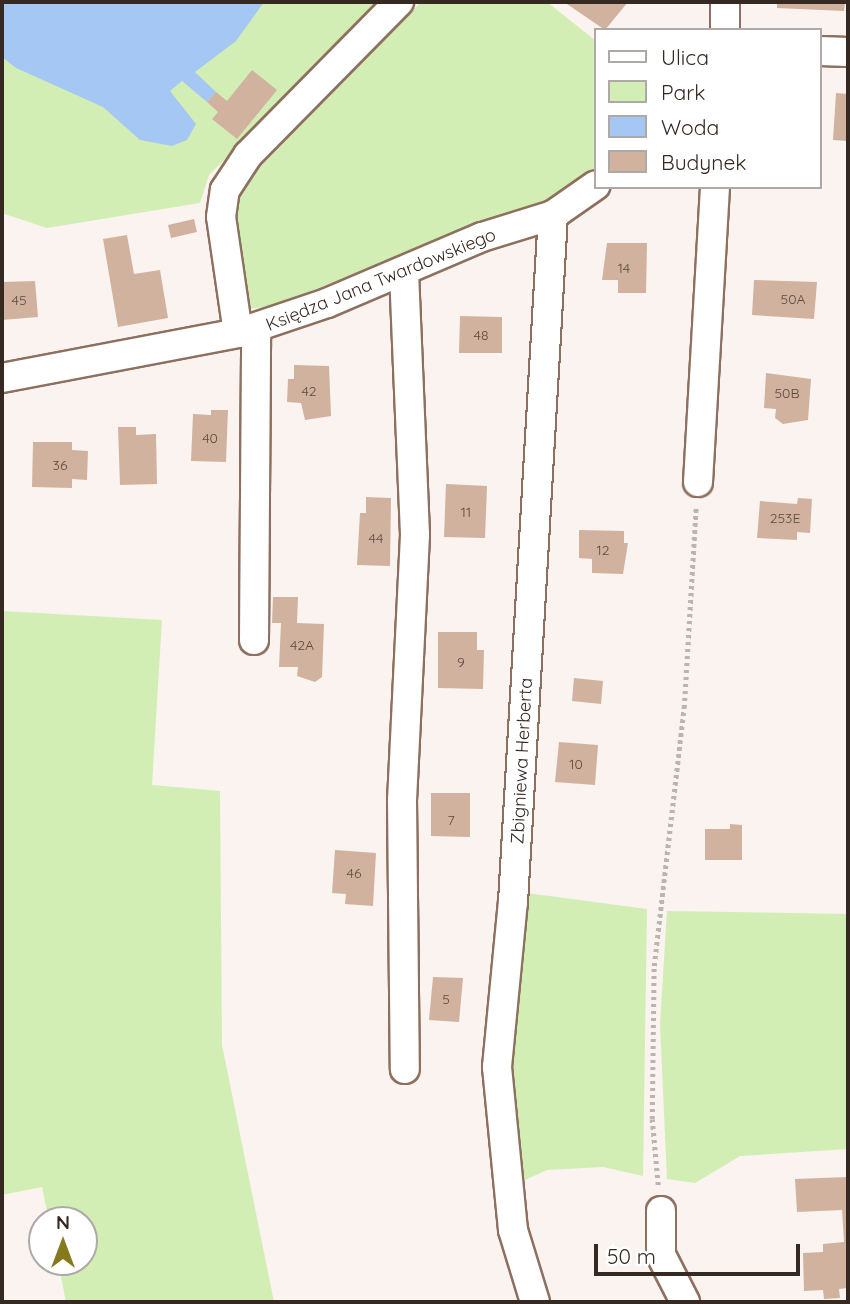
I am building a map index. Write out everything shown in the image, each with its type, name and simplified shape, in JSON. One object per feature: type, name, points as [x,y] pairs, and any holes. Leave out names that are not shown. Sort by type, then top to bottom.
[{"type":"street","points":[[254,640],[247,331],[221,217],[225,190],[248,155],[399,2]]},
{"type":"street","points":[[725,2],[725,28]]},
{"type":"street","points":[[822,51],[848,52]]},
{"type":"street","name":"Księdza Jana Twardowskiego","points":[[2,378],[247,331],[404,272],[482,237],[553,215],[594,186]]},
{"type":"street","points":[[698,482],[715,189]]},
{"type":"street","name":"Zbigniewa Herberta","points":[[535,1302],[513,1230],[496,1067],[513,902],[553,215]]},
{"type":"street","points":[[404,272],[415,535],[402,800],[405,1069]]},
{"type":"street","points":[[661,1211],[661,1255],[685,1302]]},
{"type":"path","points":[[661,1211],[652,1118],[654,966],[684,708],[698,482]]},
{"type":"green space","points":[[2,2],[383,2],[209,175],[200,203],[47,228],[2,213]]},
{"type":"green space","points":[[421,2],[547,2],[594,39],[594,173],[545,210],[485,221],[276,305],[248,309],[234,242],[237,191]]},
{"type":"green space","points":[[2,611],[162,620],[152,785],[220,791],[222,1045],[274,1302],[66,1302],[61,1276],[98,1276],[98,1206],[46,1206],[42,1187],[2,1195]]},
{"type":"green space","points":[[527,893],[647,909],[643,1176],[603,1167],[547,1170],[516,1184],[510,1102]]},
{"type":"green space","points":[[667,911],[848,914],[848,1149],[740,1156],[695,1183],[667,1179],[660,1024]]},
{"type":"water","points":[[2,2],[264,2],[236,41],[195,72],[216,92],[207,102],[182,81],[170,91],[196,124],[187,140],[172,146],[140,140],[103,107],[16,68],[2,57]]},
{"type":"building","points":[[564,2],[628,2],[607,28],[602,28]]},
{"type":"building","points":[[777,2],[845,2],[844,11],[777,8]]},
{"type":"building","points":[[252,70],[277,90],[237,139],[212,119],[218,112],[207,102],[216,92],[227,101]]},
{"type":"building","points":[[836,93],[848,94],[848,141],[833,140]]},
{"type":"building","points":[[194,219],[197,232],[171,238],[168,225]]},
{"type":"building","points":[[127,235],[134,274],[160,270],[168,318],[118,327],[103,239]]},
{"type":"building","points":[[607,243],[647,243],[646,293],[618,293],[618,280],[602,280]]},
{"type":"building","points":[[754,280],[817,282],[814,319],[752,315]]},
{"type":"building","points":[[35,281],[38,317],[2,320],[2,282]]},
{"type":"building","points":[[460,316],[502,317],[502,353],[459,353]]},
{"type":"building","points":[[294,365],[329,366],[331,416],[305,420],[301,403],[287,402],[288,379],[294,379]]},
{"type":"building","points":[[766,373],[811,379],[808,420],[783,424],[775,418],[776,409],[764,408]]},
{"type":"building","points":[[211,410],[228,410],[226,462],[191,461],[193,414],[211,415]]},
{"type":"building","points":[[118,427],[136,427],[136,435],[156,434],[157,484],[120,485]]},
{"type":"building","points":[[33,442],[72,442],[72,450],[88,451],[87,480],[72,479],[72,488],[32,487]]},
{"type":"building","points":[[446,484],[487,486],[485,538],[444,537]]},
{"type":"building","points":[[366,497],[391,498],[390,566],[357,565],[360,513],[366,513]]},
{"type":"building","points":[[798,498],[812,499],[810,533],[797,532],[797,540],[757,538],[760,501],[797,504]]},
{"type":"building","points":[[579,530],[624,531],[624,543],[628,543],[623,574],[592,573],[592,559],[579,558]]},
{"type":"building","points":[[273,597],[298,597],[297,623],[324,624],[322,677],[315,682],[297,676],[298,667],[279,667],[281,623],[272,623]]},
{"type":"building","points":[[438,632],[477,632],[477,650],[484,650],[483,689],[438,688]]},
{"type":"building","points":[[574,678],[603,681],[601,704],[572,701]]},
{"type":"building","points":[[559,742],[598,745],[595,785],[555,782]]},
{"type":"building","points":[[431,793],[470,793],[470,837],[431,836]]},
{"type":"building","points":[[730,824],[742,825],[742,860],[705,860],[705,829],[730,829]]},
{"type":"building","points":[[335,850],[376,853],[373,906],[345,904],[346,894],[332,893]]},
{"type":"building","points":[[433,977],[463,978],[459,1022],[429,1020]]},
{"type":"building","points":[[848,1177],[848,1288],[839,1289],[840,1298],[824,1299],[823,1290],[804,1291],[803,1253],[823,1252],[823,1244],[844,1242],[842,1210],[797,1212],[795,1179]]}]
